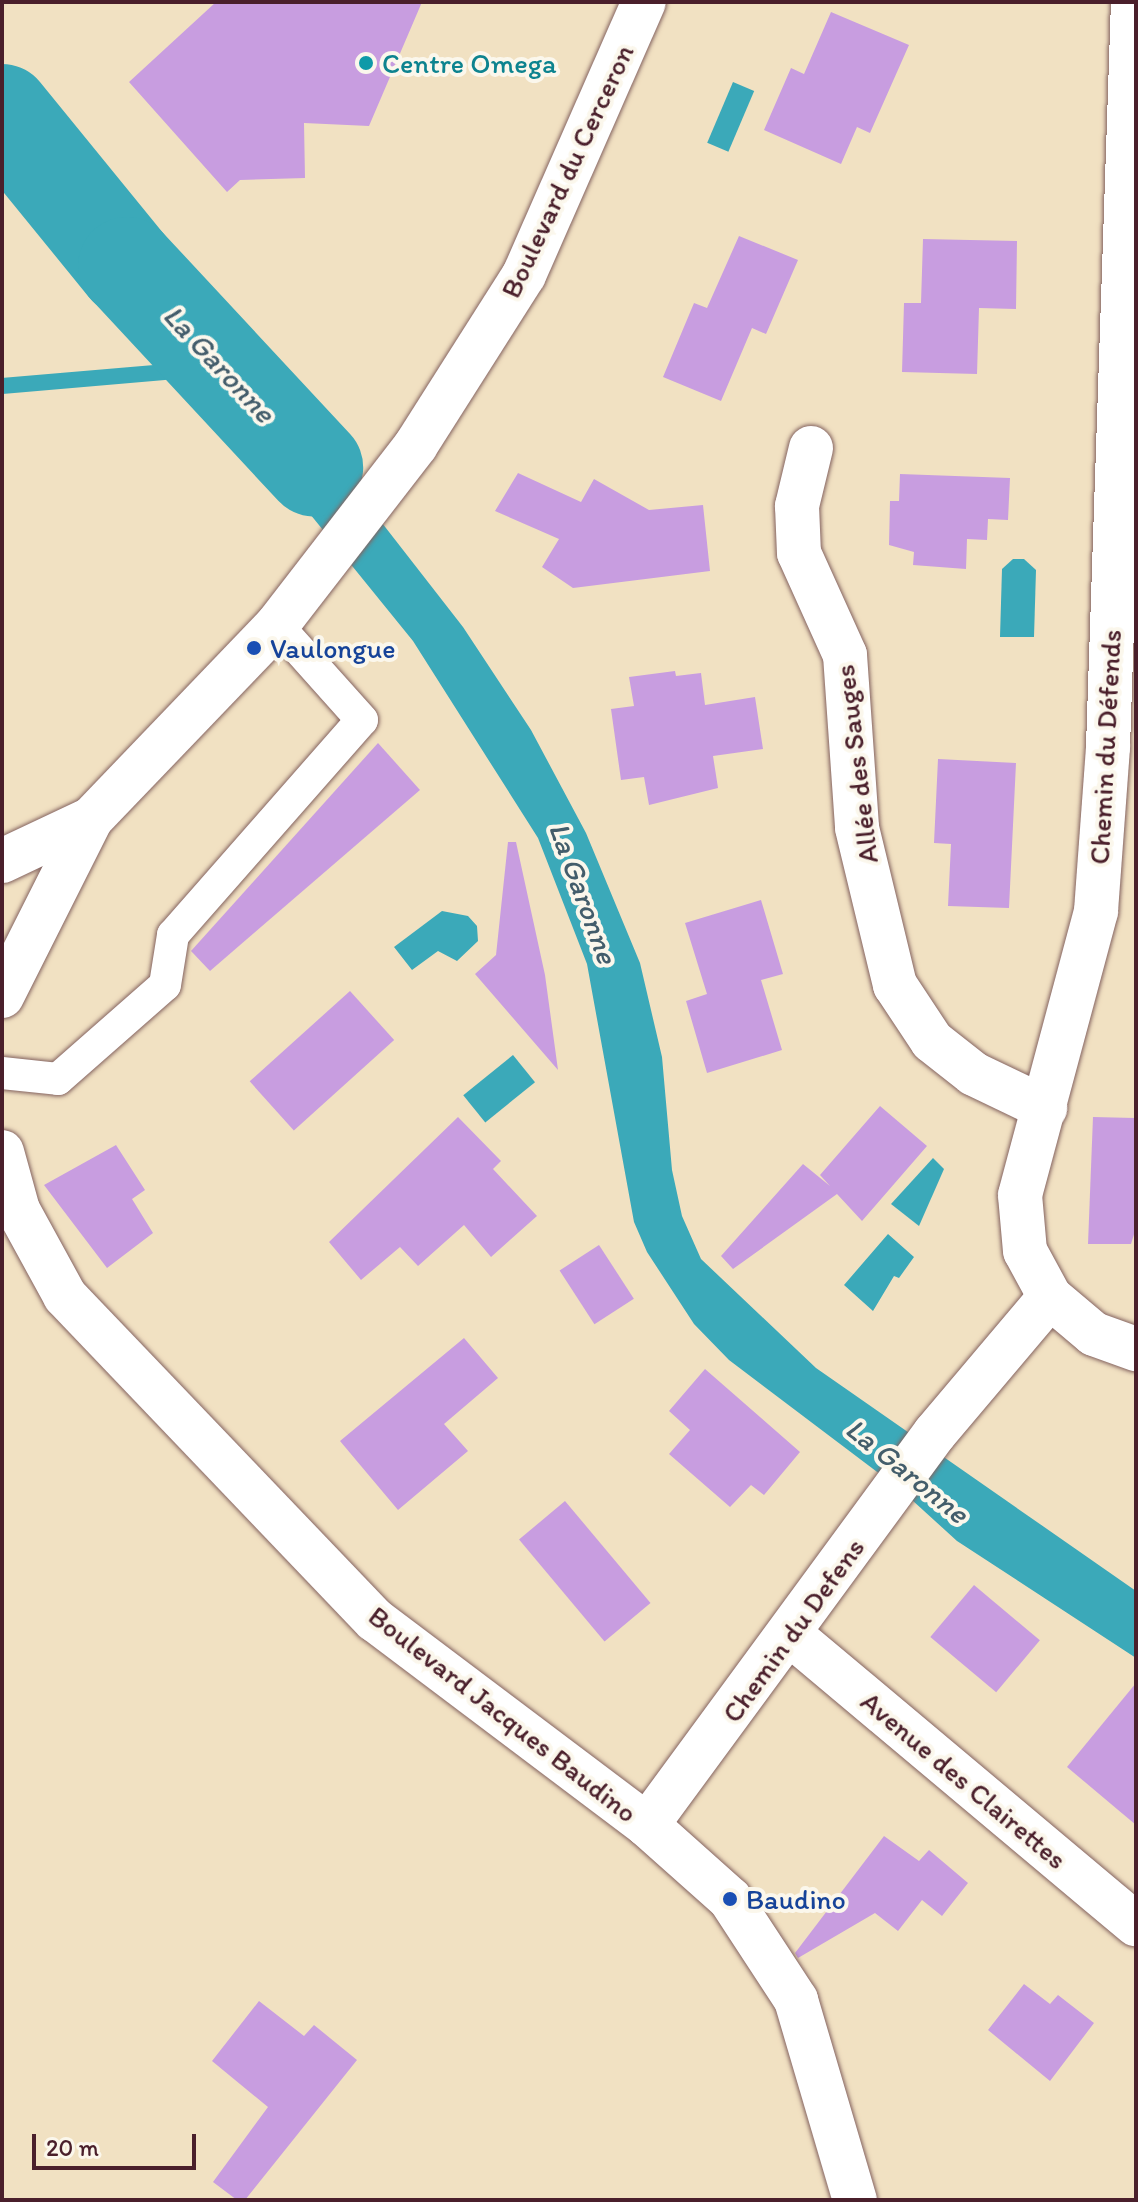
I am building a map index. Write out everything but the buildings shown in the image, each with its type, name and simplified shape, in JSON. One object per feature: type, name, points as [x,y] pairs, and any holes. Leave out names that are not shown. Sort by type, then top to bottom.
[{"type":"street","name":"Boulevard du Cerceron","points":[[2,996],[91,819],[277,625],[416,445],[524,275],[644,2]]},
{"type":"street","name":"Chemin du Défends","points":[[1050,1297],[1025,1251],[1020,1195],[1096,911],[1108,747],[1133,2]]},
{"type":"street","name":"Allée des Sauges","points":[[811,448],[797,506],[799,553],[845,655],[857,828],[895,985],[932,1041],[974,1074],[1045,1108]]},
{"type":"street","name":"Boulevard du Cerceron","points":[[2,861],[91,819]]},
{"type":"street","name":"Boulevard Jacques Baudino","points":[[2,1152],[18,1210],[65,1296],[364,1608],[647,1825],[730,1899],[796,2000],[855,2200]]},
{"type":"street","points":[[1050,1297],[1094,1334],[1136,1349]]},
{"type":"street","name":"Chemin du Defens","points":[[647,1825],[791,1635],[935,1433],[1050,1297]]},
{"type":"street","name":"Avenue des Clairettes","points":[[791,1635],[1136,1924]]},
{"type":"lane","points":[[2,1073],[58,1079],[165,985],[173,935],[362,720],[277,625]]},
{"type":"water","points":[[733,82],[754,91],[728,152],[707,143]]},
{"type":"water","points":[[223,367],[268,394],[333,460],[463,627],[531,730],[586,833],[640,963],[662,1057],[672,1170],[682,1216],[701,1259],[816,1368],[1136,1591],[1136,1658],[957,1541],[901,1490],[729,1360],[694,1324],[647,1252],[634,1222],[587,964],[538,838],[413,641],[310,514],[264,446]]},
{"type":"water","points":[[1013,559],[1024,559],[1036,570],[1034,637],[1000,637],[1002,569]]},
{"type":"water","points":[[442,911],[468,916],[477,926],[478,941],[457,961],[438,951],[412,970],[394,947]]},
{"type":"water","points":[[513,1055],[535,1082],[485,1122],[463,1095]]},
{"type":"water","points":[[933,1158],[944,1169],[919,1226],[891,1204]]},
{"type":"water","points":[[888,1234],[914,1257],[899,1278],[894,1276],[873,1311],[844,1285]]},
{"type":"waterway","name":"La Garonne","points":[[2,113],[127,266],[314,467]]},
{"type":"waterway","points":[[2,386],[222,367]]},
{"type":"place","name":"Centre Omega","points":[[366,63]]},
{"type":"place","name":"Vaulongue","points":[[254,648]]},
{"type":"place","name":"Baudino","points":[[730,1899]]}]
